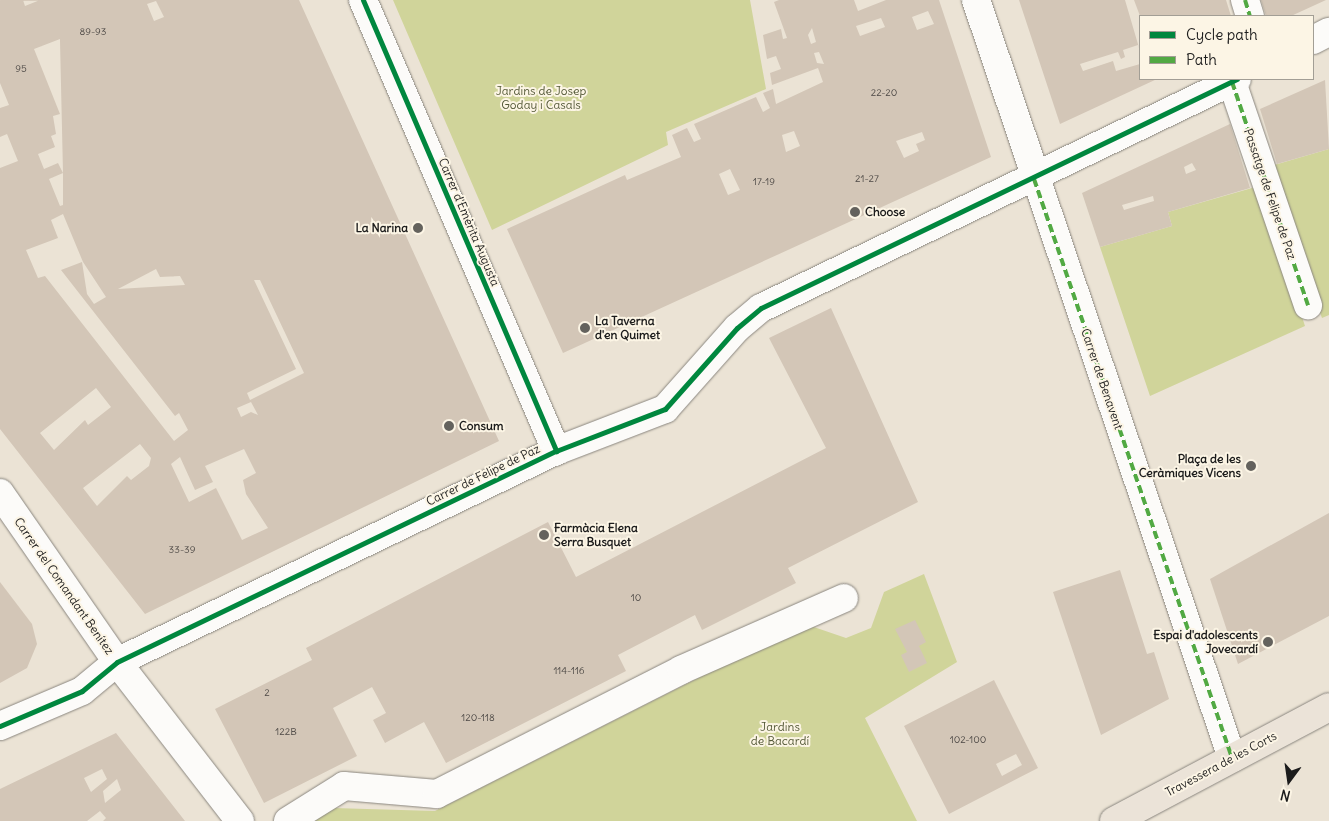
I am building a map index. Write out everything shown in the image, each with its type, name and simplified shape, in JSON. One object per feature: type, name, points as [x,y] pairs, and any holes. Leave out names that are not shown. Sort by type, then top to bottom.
[{"type":"main road","name":"Travessera de les Corts","points":[[1114,821],[1329,707]]},
{"type":"street","name":"Carrer d'Emèrita Augusta","points":[[363,0],[556,451]]},
{"type":"street","name":"Carrer de Benavent","points":[[976,0],[1034,179],[1232,758]]},
{"type":"street","points":[[1245,0],[1250,15]]},
{"type":"street","points":[[1314,40],[1329,32]]},
{"type":"street","name":"Carrer de Felipe de Paz","points":[[0,726],[82,690],[117,662],[556,451],[666,409],[737,328],[761,308],[1034,179],[1234,80]]},
{"type":"street","name":"Passatge de Felipe de Paz","points":[[1234,80],[1308,305]]},
{"type":"street","name":"Carrer del Comandant Benítez","points":[[0,493],[117,662],[240,821]]},
{"type":"street","points":[[288,821],[344,786],[437,794],[681,670],[844,598]]},
{"type":"green space","name":"Jardins de Josep Goday i Casals","points":[[393,0],[750,0],[766,89],[666,132],[668,145],[492,230]]},
{"type":"green space","points":[[1329,149],[1329,315],[1322,318],[1267,167]]},
{"type":"green space","points":[[1259,186],[1305,326],[1150,396],[1100,247],[1172,226],[1168,212]]},
{"type":"green space","name":"Jardins de Bacardí","points":[[924,574],[957,662],[865,718],[917,821],[314,821],[333,808],[435,811],[805,624],[846,638],[871,628],[884,592]]},
{"type":"building","points":[[0,0],[23,0],[25,6],[40,0],[299,0],[499,441],[145,614],[0,429],[0,168],[18,161],[7,134],[0,137],[0,108],[9,105],[0,83]],"holes":[[[156,1],[164,17],[154,21],[147,4]],[[60,39],[63,173],[58,163],[44,169],[38,154],[55,147],[51,136],[56,134],[53,116],[60,114],[34,49]],[[63,173],[63,205],[60,206],[49,179]],[[63,214],[83,262],[106,297],[94,304],[87,294],[82,262],[61,270],[175,416],[179,413],[188,430],[174,441],[45,276],[38,278],[26,250],[58,238],[51,220]],[[156,269],[160,277],[180,276],[185,285],[118,289]],[[254,280],[260,280],[304,373],[250,400],[247,393],[296,369]],[[96,388],[111,407],[88,425],[85,420],[54,450],[40,433]],[[251,402],[258,415],[251,412],[241,417],[237,408]],[[140,444],[151,458],[149,466],[131,480],[127,476],[97,506],[83,488]],[[244,449],[256,473],[243,480],[246,494],[268,528],[242,540],[216,488],[189,502],[171,464],[180,457],[195,490],[213,482],[205,466]]]},
{"type":"building","points":[[779,0],[854,0],[858,11],[886,0],[939,0],[991,157],[563,353],[507,229],[625,175],[627,180],[681,157],[672,135],[687,128],[694,142],[701,139],[694,124],[756,97],[763,112],[770,108],[763,93],[773,89],[776,104],[823,82],[818,68],[772,85],[770,73],[781,69],[776,56],[767,59],[763,35],[781,29],[783,39],[787,38],[774,2]],"holes":[[[928,11],[934,24],[917,30],[912,17]],[[881,18],[885,27],[860,36],[856,26]],[[812,28],[816,42],[811,44],[808,35]],[[819,52],[824,64],[817,63],[814,53]],[[794,131],[800,146],[786,152],[782,135]],[[922,132],[925,140],[916,144],[919,151],[904,158],[896,141]],[[730,169],[740,190],[728,195],[719,174]]]},
{"type":"building","points":[[1019,0],[1125,0],[1139,48],[1138,45],[1123,50],[1125,57],[1121,59],[1118,52],[1080,64],[1083,71],[1113,61],[1116,71],[1139,64],[1139,80],[1155,80],[1060,124]]},
{"type":"building","points":[[1134,0],[1226,0],[1231,15],[1140,15]]},
{"type":"building","points":[[1261,0],[1326,0],[1293,15],[1266,15]]},
{"type":"building","points":[[1325,80],[1329,149],[1277,164],[1260,109]]},
{"type":"building","points":[[1230,124],[1250,188],[1168,212],[1172,226],[1100,247],[1082,193]],"holes":[[[1192,163],[1196,170],[1186,174],[1184,167]],[[1153,196],[1154,201],[1124,210],[1122,205]]]},
{"type":"building","points":[[831,308],[918,502],[788,568],[796,583],[702,630],[695,615],[618,655],[626,671],[446,763],[424,722],[385,743],[373,720],[386,713],[372,687],[333,708],[357,756],[264,803],[215,709],[312,660],[306,648],[548,522],[576,577],[826,448],[769,338]]},
{"type":"building","points":[[1329,513],[1329,616],[1238,664],[1210,579]]},
{"type":"building","points":[[1120,570],[1147,654],[1154,652],[1169,699],[1101,735],[1053,592]]},
{"type":"building","points":[[0,582],[32,624],[37,644],[27,668],[0,683]]},
{"type":"building","points":[[915,620],[926,642],[919,646],[927,663],[909,672],[901,655],[907,652],[895,629]]},
{"type":"building","points":[[994,680],[1038,768],[949,814],[904,726]],"holes":[[[1016,754],[1022,765],[1002,776],[996,764]]]},
{"type":"building","points":[[116,733],[185,821],[103,821],[106,818],[100,811],[87,821],[0,821],[0,789]],"holes":[[[102,769],[107,779],[91,792],[84,778]],[[117,779],[121,790],[105,803],[103,791]]]},
{"type":"marked path","points":[[1245,0],[1250,15]]},
{"type":"marked path","points":[[1232,82],[1308,305]]},
{"type":"marked path","points":[[1034,179],[1232,758]]},
{"type":"cycle path","points":[[363,0],[556,451]]},
{"type":"cycle path","points":[[0,726],[82,691],[117,662],[556,451],[665,409],[737,328],[761,308],[1235,80]]},
{"type":"place","name":"Choose","points":[[855,212]]},
{"type":"place","name":"La Narina","points":[[418,228]]},
{"type":"place","name":"La Taverna d'en Quimet","points":[[585,328]]},
{"type":"place","name":"Consum","points":[[449,426]]},
{"type":"place","name":"Plaça de les Ceràmiques Vicens","points":[[1251,466]]},
{"type":"place","name":"Farmàcia Elena Serra Busquet","points":[[544,535]]},
{"type":"place","name":"Espai d'adolescents Jovecardí","points":[[1268,642]]}]
